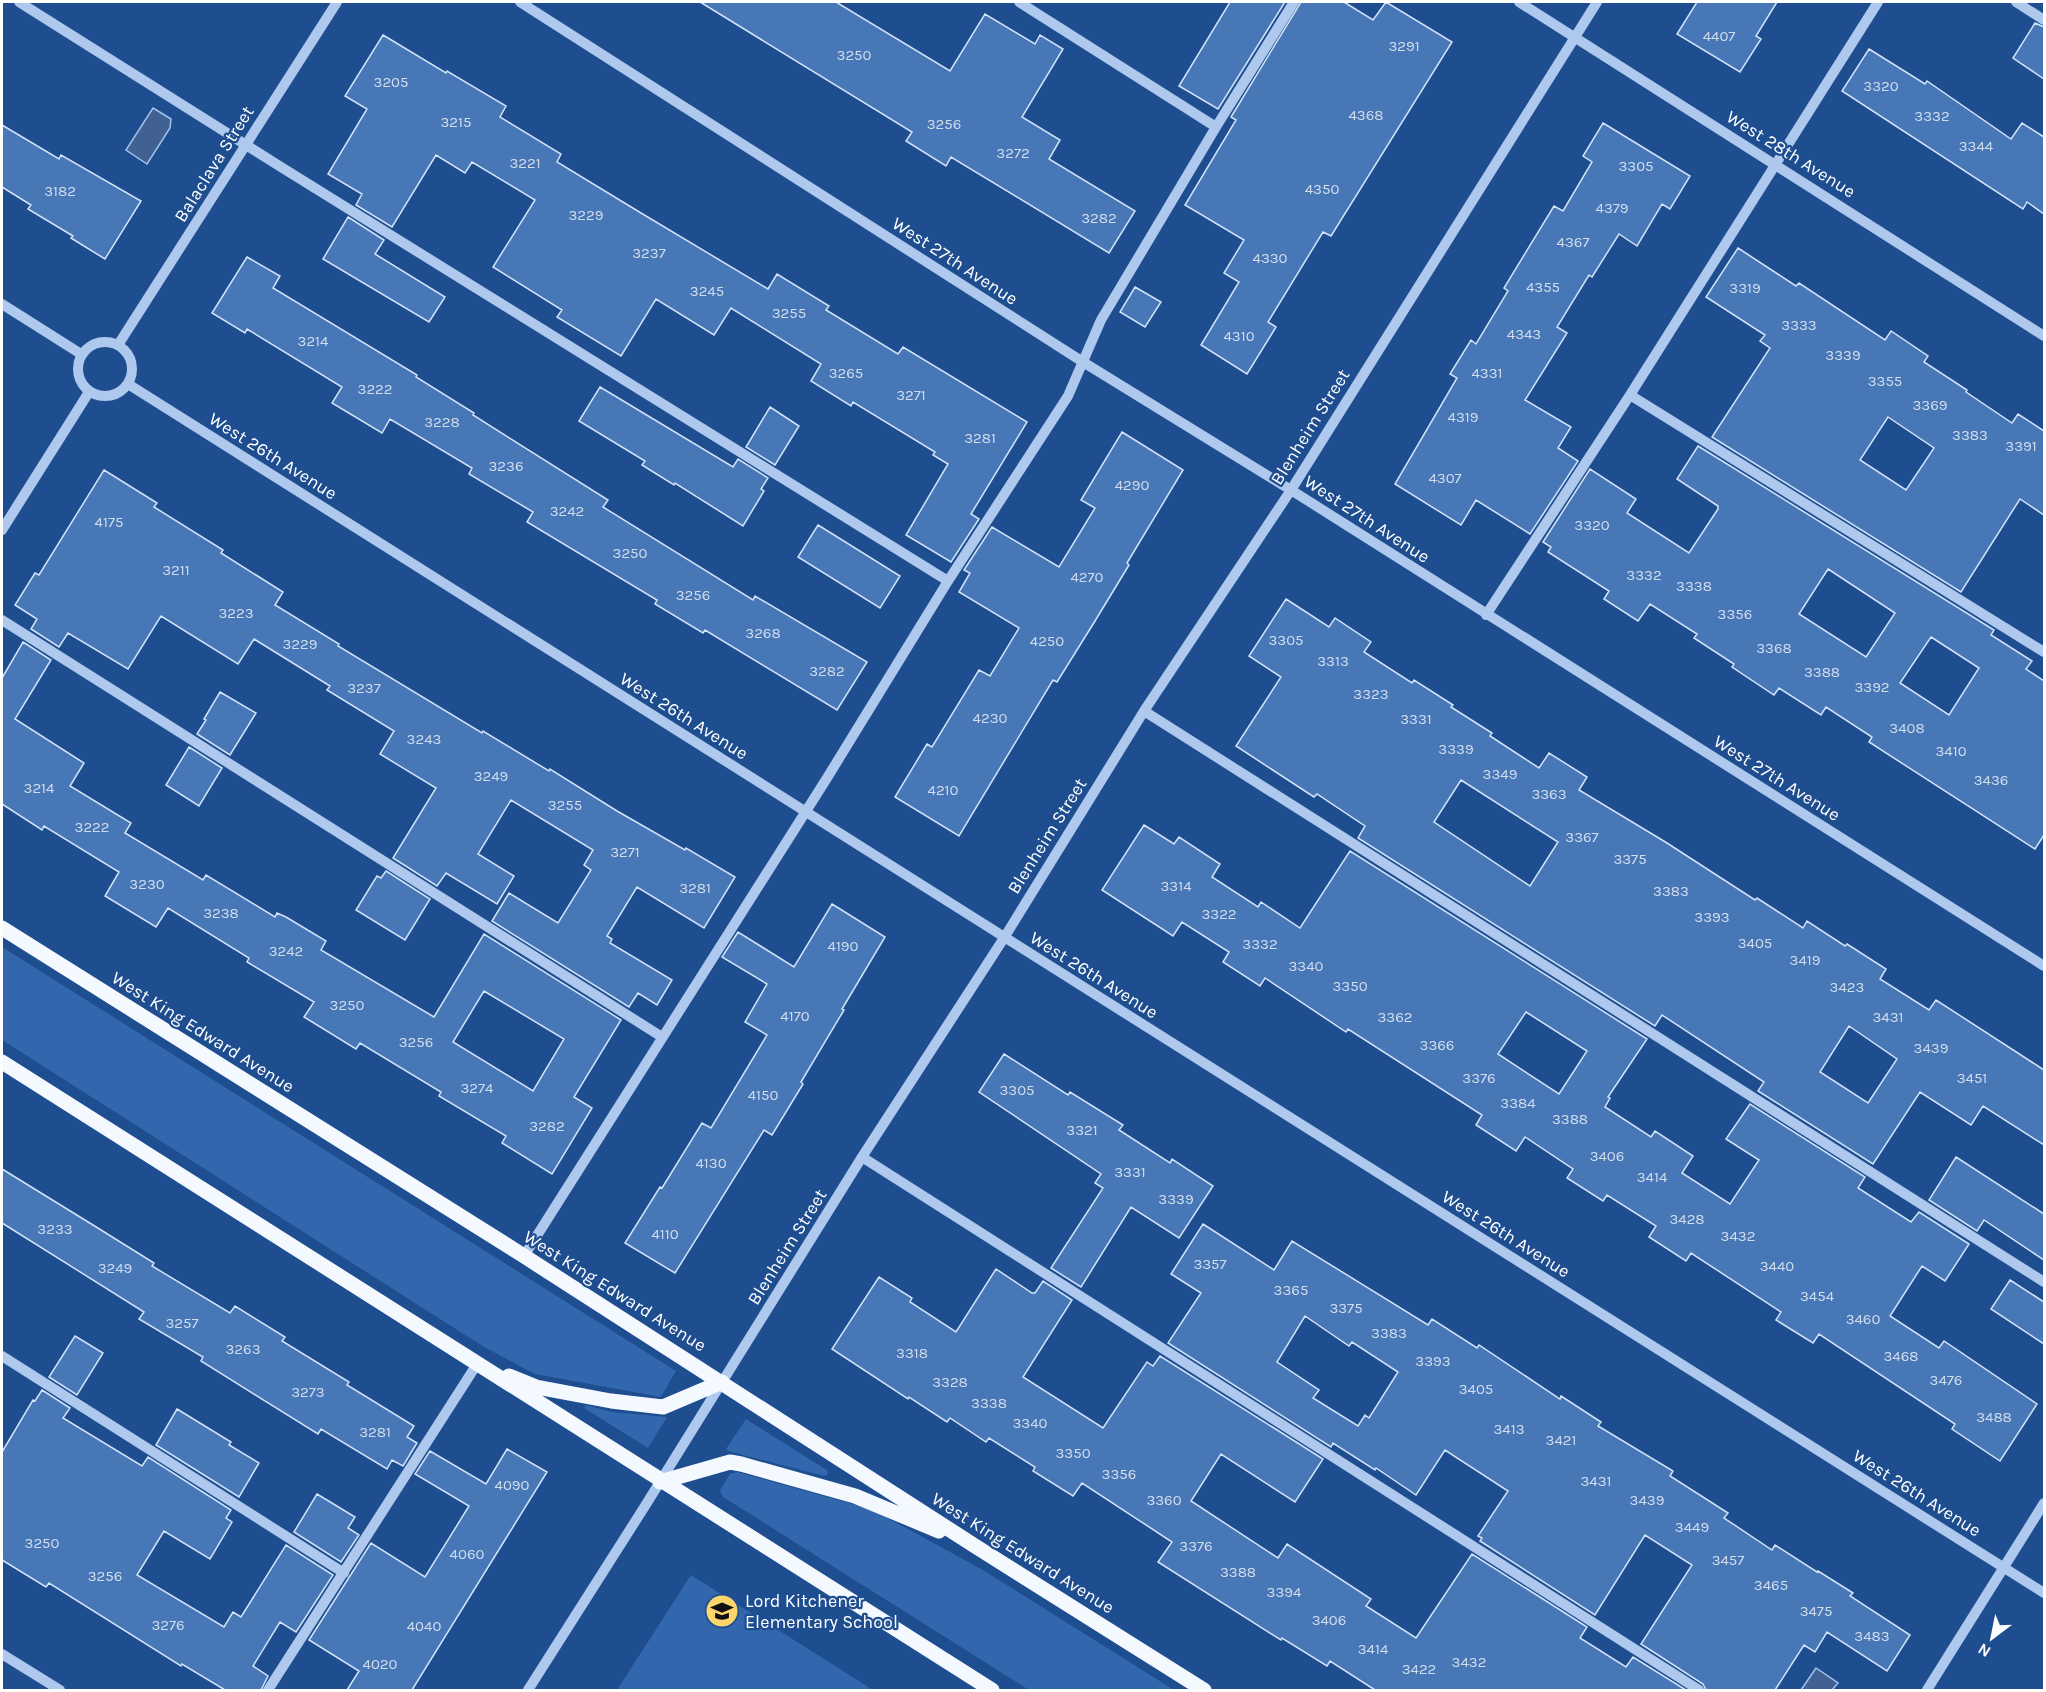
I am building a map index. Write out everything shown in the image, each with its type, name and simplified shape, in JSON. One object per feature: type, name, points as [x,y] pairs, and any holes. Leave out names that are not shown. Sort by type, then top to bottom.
[{"type":"main road","name":"West King Edward Avenue","points":[[2,928],[524,1256],[975,1546],[1204,1690]]},
{"type":"main road","points":[[2,1062],[660,1482],[992,1690]]},
{"type":"main road","points":[[477,1364],[536,1387],[648,1406],[663,1407],[722,1382]]},
{"type":"main road","points":[[660,1482],[730,1462],[741,1464],[855,1496],[975,1546]]},
{"type":"street","points":[[19,2],[948,581]]},
{"type":"street","name":"Balaclava Street","points":[[118,345],[337,2]]},
{"type":"street","name":"West 27th Avenue","points":[[520,2],[1083,362],[1291,490],[2044,966]]},
{"type":"street","points":[[1019,2],[1216,127]]},
{"type":"street","points":[[524,1256],[948,581],[1068,396],[1101,320],[1216,127],[1294,2]]},
{"type":"street","name":"West 28th Avenue","points":[[1519,2],[2044,336]]},
{"type":"street","name":"Blenheim Street","points":[[528,1690],[862,1157],[1004,938],[1144,711],[1291,490],[1598,2]]},
{"type":"street","points":[[1486,615],[1630,395],[1878,2]]},
{"type":"street","points":[[2016,2],[2044,20]]},
{"type":"street","points":[[2,304],[81,354]]},
{"type":"street","points":[[102,342],[118,345],[130,358],[132,367],[128,384],[115,394],[97,395],[89,392],[79,379],[78,362],[81,354],[87,348],[102,342]]},
{"type":"street","name":"West 26th Avenue","points":[[128,384],[2044,1593]]},
{"type":"street","points":[[2,530],[89,392]]},
{"type":"street","points":[[1630,395],[2044,652]]},
{"type":"street","points":[[2,620],[662,1037]]},
{"type":"street","points":[[1144,711],[2044,1282]]},
{"type":"street","points":[[862,1157],[1700,1690]]},
{"type":"street","points":[[2,1356],[344,1573]]},
{"type":"street","points":[[268,1690],[477,1364]]},
{"type":"street","points":[[1927,1690],[2044,1503]]},
{"type":"street","points":[[2,1654],[60,1690]]},
{"type":"shaded area","points":[[153,108],[171,119],[170,128],[147,164],[126,150]]},
{"type":"shaded area","points":[[2,947],[676,1371],[661,1397],[535,1374],[484,1347],[2,1040]]},
{"type":"shaded area","points":[[586,1405],[612,1412],[667,1417],[648,1448],[584,1408]]},
{"type":"shaded area","points":[[746,1419],[828,1471],[827,1475],[728,1451],[726,1449]]},
{"type":"shaded area","points":[[737,1472],[871,1509],[983,1570],[1174,1690],[1029,1690],[723,1497],[720,1490],[730,1474]]},
{"type":"shaded area","points":[[691,1575],[873,1690],[617,1690]]},
{"type":"shaded area","points":[[1816,1668],[1838,1683],[1832,1690],[1801,1690]]},
{"type":"building","points":[[700,2],[836,2],[950,71],[985,14],[1035,44],[1040,35],[1063,49],[1022,117],[1060,140],[1049,159],[1135,211],[1109,253],[951,157],[946,166],[906,141],[912,132]]},
{"type":"building","points":[[1230,2],[1285,2],[1218,109],[1179,86]]},
{"type":"building","points":[[1301,2],[1344,2],[1373,20],[1386,2],[1452,42],[1331,236],[1323,232],[1268,322],[1276,327],[1247,374],[1201,345],[1239,282],[1224,273],[1244,240],[1185,205],[1236,120],[1231,117]]},
{"type":"building","points":[[1697,2],[1777,2],[1756,36],[1761,39],[1740,72],[1677,34]]},
{"type":"building","points":[[2035,23],[2044,27],[2044,79],[2013,58]]},
{"type":"building","points":[[383,35],[506,106],[500,117],[561,154],[557,162],[641,213],[768,289],[777,274],[829,306],[826,310],[898,354],[903,347],[1027,422],[971,514],[979,519],[951,562],[906,535],[948,464],[933,455],[935,452],[853,402],[851,406],[811,381],[821,364],[731,308],[714,335],[656,299],[621,356],[557,317],[562,310],[493,267],[535,200],[472,162],[465,173],[436,155],[392,227],[356,205],[362,194],[328,174],[367,109],[345,96]]},
{"type":"building","points":[[1869,49],[1925,84],[1927,81],[2011,139],[2022,123],[2044,137],[2044,214],[2027,202],[2023,209],[1842,91]]},
{"type":"building","points":[[1603,123],[1690,176],[1670,209],[1662,204],[1637,246],[1619,234],[1592,277],[1589,275],[1557,327],[1567,333],[1525,400],[1571,427],[1558,448],[1578,461],[1530,534],[1476,500],[1461,525],[1395,484],[1457,378],[1450,374],[1471,340],[1476,344],[1508,291],[1504,288],[1554,206],[1563,211],[1592,162],[1583,156]]},
{"type":"building","points":[[2,125],[59,159],[61,155],[141,201],[105,259],[71,238],[73,236],[28,209],[31,205],[2,187]]},
{"type":"building","points":[[348,217],[384,240],[375,254],[445,297],[429,322],[323,259]]},
{"type":"building","points":[[1738,248],[1796,286],[1799,283],[1885,340],[1891,331],[1928,356],[1924,362],[2012,423],[2018,414],[2044,431],[2044,515],[2020,499],[1961,592],[1712,437],[1770,348],[1760,341],[1765,335],[1706,297]],"holes":[[[1888,417],[1934,448],[1906,490],[1860,460]]]},
{"type":"building","points":[[247,257],[280,276],[273,288],[417,375],[416,377],[474,413],[473,415],[608,500],[603,507],[753,600],[755,596],[867,662],[837,710],[705,630],[703,633],[655,604],[657,600],[527,522],[533,512],[469,474],[472,468],[390,419],[382,433],[332,403],[342,387],[247,329],[245,333],[212,313]]},
{"type":"building","points":[[1135,287],[1161,302],[1145,327],[1120,312]]},
{"type":"building","points":[[600,387],[733,467],[738,459],[768,478],[761,489],[764,491],[743,526],[642,465],[645,461],[579,421]]},
{"type":"building","points":[[770,407],[799,426],[775,465],[746,447]]},
{"type":"building","points":[[1122,432],[1183,470],[1095,621],[1057,682],[1053,680],[959,836],[895,797],[927,744],[932,747],[979,670],[990,676],[1019,628],[959,592],[970,573],[964,570],[992,527],[1059,567],[1095,508],[1081,500]]},
{"type":"building","points":[[1698,446],[1994,630],[1991,635],[2032,661],[2026,669],[2044,681],[2044,835],[2035,849],[1869,742],[1872,737],[1826,707],[1821,715],[1779,688],[1774,695],[1732,667],[1734,664],[1694,638],[1697,634],[1650,604],[1638,621],[1604,599],[1609,591],[1548,552],[1551,547],[1543,542],[1590,469],[1636,499],[1627,513],[1689,553],[1718,506],[1677,479]],"holes":[[[1828,569],[1895,613],[1866,657],[1799,614]],[[1931,637],[1979,668],[1949,715],[1900,683]]]},
{"type":"building","points":[[104,470],[157,503],[154,507],[223,550],[221,553],[283,592],[275,605],[339,644],[338,646],[482,733],[483,731],[549,771],[550,769],[617,811],[735,877],[704,928],[637,887],[607,936],[612,939],[610,943],[672,980],[657,1005],[638,993],[629,1007],[492,921],[509,893],[558,923],[591,870],[584,865],[593,850],[511,800],[478,854],[514,876],[497,904],[446,873],[437,886],[393,858],[436,788],[380,754],[394,731],[327,690],[330,686],[254,639],[238,664],[161,616],[128,669],[68,633],[59,647],[31,629],[37,619],[15,605],[35,573],[39,575]]},
{"type":"building","points":[[818,525],[900,576],[880,608],[798,557]]},
{"type":"building","points":[[1286,599],[1329,627],[1335,618],[1371,642],[1364,652],[1412,683],[1414,680],[1453,705],[1451,707],[1492,733],[1490,736],[1539,768],[1549,753],[1587,777],[1579,790],[1803,928],[1807,921],[1845,946],[1847,944],[1886,969],[1880,979],[1929,1010],[1936,1000],[2044,1070],[2044,1145],[1983,1106],[1971,1125],[1920,1092],[1873,1164],[1758,1091],[1764,1082],[1662,1015],[1655,1026],[1358,838],[1365,826],[1317,794],[1314,797],[1236,746],[1281,677],[1249,656]],"holes":[[[1461,780],[1558,842],[1530,886],[1434,822]],[[1849,1026],[1897,1059],[1868,1103],[1820,1072]]]},
{"type":"building","points":[[23,642],[51,660],[15,719],[84,763],[70,786],[131,823],[125,833],[203,880],[206,875],[275,917],[277,913],[286,917],[326,941],[321,950],[434,1017],[484,934],[621,1020],[574,1097],[592,1108],[552,1174],[502,1143],[506,1136],[439,1096],[441,1092],[360,1043],[356,1049],[304,1017],[314,1002],[247,962],[249,958],[168,908],[156,927],[105,896],[119,872],[44,826],[42,830],[2,804],[2,678]],"holes":[[[484,991],[564,1039],[533,1091],[453,1042]]]},
{"type":"building","points":[[220,692],[256,713],[230,755],[197,734]]},
{"type":"building","points":[[189,747],[222,768],[199,806],[166,785]]},
{"type":"building","points":[[1144,825],[1174,844],[1179,837],[1220,864],[1212,877],[1258,907],[1261,902],[1300,928],[1350,851],[1647,1039],[1608,1097],[1610,1098],[1605,1107],[1651,1137],[1655,1131],[1693,1156],[1682,1173],[1730,1204],[1759,1160],[1726,1139],[1750,1104],[1865,1177],[1858,1188],[1911,1222],[1919,1212],[1969,1244],[1945,1281],[1922,1266],[1890,1316],[1939,1348],[1944,1341],[2037,1404],[2000,1461],[1952,1429],[1955,1424],[1819,1334],[1813,1343],[1776,1320],[1781,1312],[1691,1253],[1686,1261],[1649,1237],[1656,1226],[1607,1195],[1603,1201],[1567,1178],[1573,1169],[1525,1137],[1516,1151],[1476,1125],[1482,1115],[1348,1029],[1346,1032],[1265,978],[1260,986],[1223,962],[1229,952],[1182,922],[1173,936],[1102,890]],"holes":[[[1526,1012],[1587,1051],[1559,1094],[1498,1054]]]},
{"type":"building","points":[[386,871],[430,899],[405,940],[356,910],[377,876],[381,878]]},
{"type":"building","points":[[832,904],[885,937],[772,1135],[764,1130],[675,1273],[625,1243],[702,1123],[711,1128],[767,1035],[745,1022],[767,984],[722,957],[738,932],[794,967]]},
{"type":"building","points":[[1004,1054],[1068,1095],[1070,1092],[1123,1125],[1119,1130],[1170,1163],[1172,1159],[1213,1186],[1179,1238],[1131,1207],[1081,1287],[1051,1268],[1103,1188],[1095,1183],[1101,1174],[979,1092]]},
{"type":"building","points":[[1956,1157],[2044,1214],[2044,1260],[1984,1220],[1977,1231],[1929,1200]]},
{"type":"building","points":[[2,1169],[154,1263],[152,1266],[230,1313],[235,1306],[285,1337],[282,1341],[349,1382],[347,1385],[414,1426],[407,1437],[417,1443],[403,1466],[392,1460],[387,1469],[321,1429],[318,1434],[201,1361],[203,1357],[139,1319],[144,1312],[2,1223]]},
{"type":"building","points":[[1203,1224],[1274,1270],[1292,1241],[1428,1325],[1432,1319],[1477,1348],[1479,1345],[1560,1399],[1561,1396],[1601,1422],[1598,1426],[1673,1471],[1670,1476],[1728,1513],[1724,1518],[1772,1550],[1775,1545],[1853,1593],[1850,1596],[1910,1635],[1887,1671],[1827,1632],[1815,1652],[1804,1645],[1775,1690],[1706,1690],[1703,1684],[1641,1644],[1692,1565],[1645,1535],[1595,1615],[1480,1541],[1482,1538],[1478,1536],[1508,1491],[1445,1450],[1416,1495],[1333,1443],[1331,1447],[1168,1343],[1201,1293],[1171,1274]],"holes":[[[1305,1316],[1349,1346],[1352,1342],[1398,1372],[1369,1418],[1365,1415],[1358,1426],[1313,1398],[1319,1390],[1277,1362]]]},
{"type":"building","points":[[996,1269],[1032,1293],[1035,1293],[1043,1281],[1072,1300],[1023,1377],[1103,1428],[1147,1362],[1153,1366],[1160,1356],[1323,1459],[1295,1502],[1221,1454],[1191,1501],[1278,1558],[1287,1544],[1371,1599],[1366,1606],[1416,1638],[1472,1554],[1587,1627],[1580,1638],[1626,1667],[1633,1657],[1686,1690],[1375,1690],[1330,1661],[1327,1666],[1282,1638],[1281,1640],[1158,1562],[1172,1542],[1082,1483],[1073,1496],[1033,1471],[1035,1467],[989,1438],[986,1442],[950,1418],[947,1422],[832,1349],[879,1277],[912,1298],[910,1302],[956,1332]]},
{"type":"building","points":[[2010,1280],[2044,1302],[2044,1344],[1991,1309]]},
{"type":"building","points":[[75,1336],[103,1353],[77,1395],[49,1377]]},
{"type":"building","points":[[42,1390],[70,1408],[63,1418],[142,1466],[148,1457],[231,1510],[226,1518],[232,1522],[210,1559],[164,1531],[137,1575],[224,1627],[233,1612],[241,1617],[286,1545],[333,1575],[296,1632],[280,1622],[253,1666],[268,1676],[261,1690],[225,1690],[182,1664],[181,1666],[49,1583],[46,1587],[2,1560],[2,1452],[33,1400],[35,1401]]},
{"type":"building","points":[[177,1409],[231,1442],[229,1445],[259,1463],[239,1497],[156,1445]]},
{"type":"building","points":[[507,1449],[547,1472],[412,1690],[347,1690],[359,1671],[309,1640],[371,1543],[425,1577],[469,1506],[415,1474],[430,1451],[486,1484]]},
{"type":"building","points":[[317,1494],[355,1517],[348,1528],[359,1535],[341,1562],[294,1532]]},
{"type":"place","name":"Lord Kitchener Elementary School","points":[[722,1611]]}]
